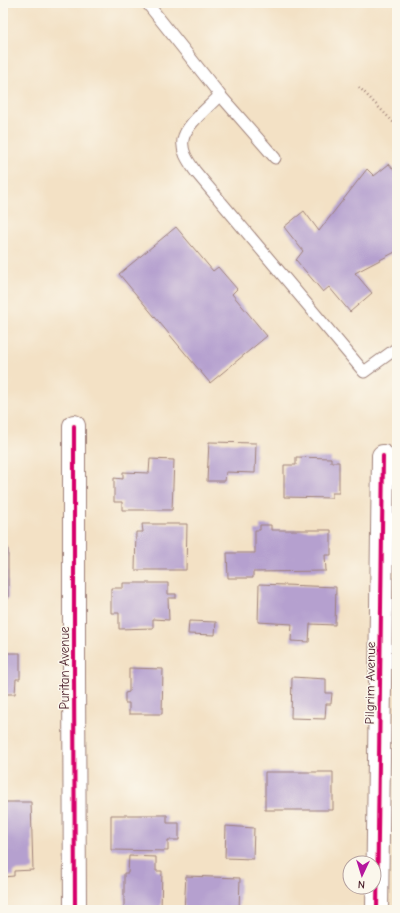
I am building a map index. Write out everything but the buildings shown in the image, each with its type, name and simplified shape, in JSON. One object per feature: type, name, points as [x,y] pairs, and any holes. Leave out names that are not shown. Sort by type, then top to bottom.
[{"type":"street","name":"Puritan Avenue","points":[[74,426],[75,910]]},
{"type":"street","name":"Pilgrim Avenue","points":[[377,910],[384,456]]},
{"type":"lane","points":[[147,3],[220,95],[274,158]]},
{"type":"lane","points":[[220,95],[188,127],[183,140],[183,149],[187,159],[195,171],[364,372],[397,348]]},
{"type":"path","points":[[359,87],[397,126]]},
{"type":"cycle path","points":[[74,426],[75,910]]},
{"type":"cycle path","points":[[377,910],[383,456]]}]
